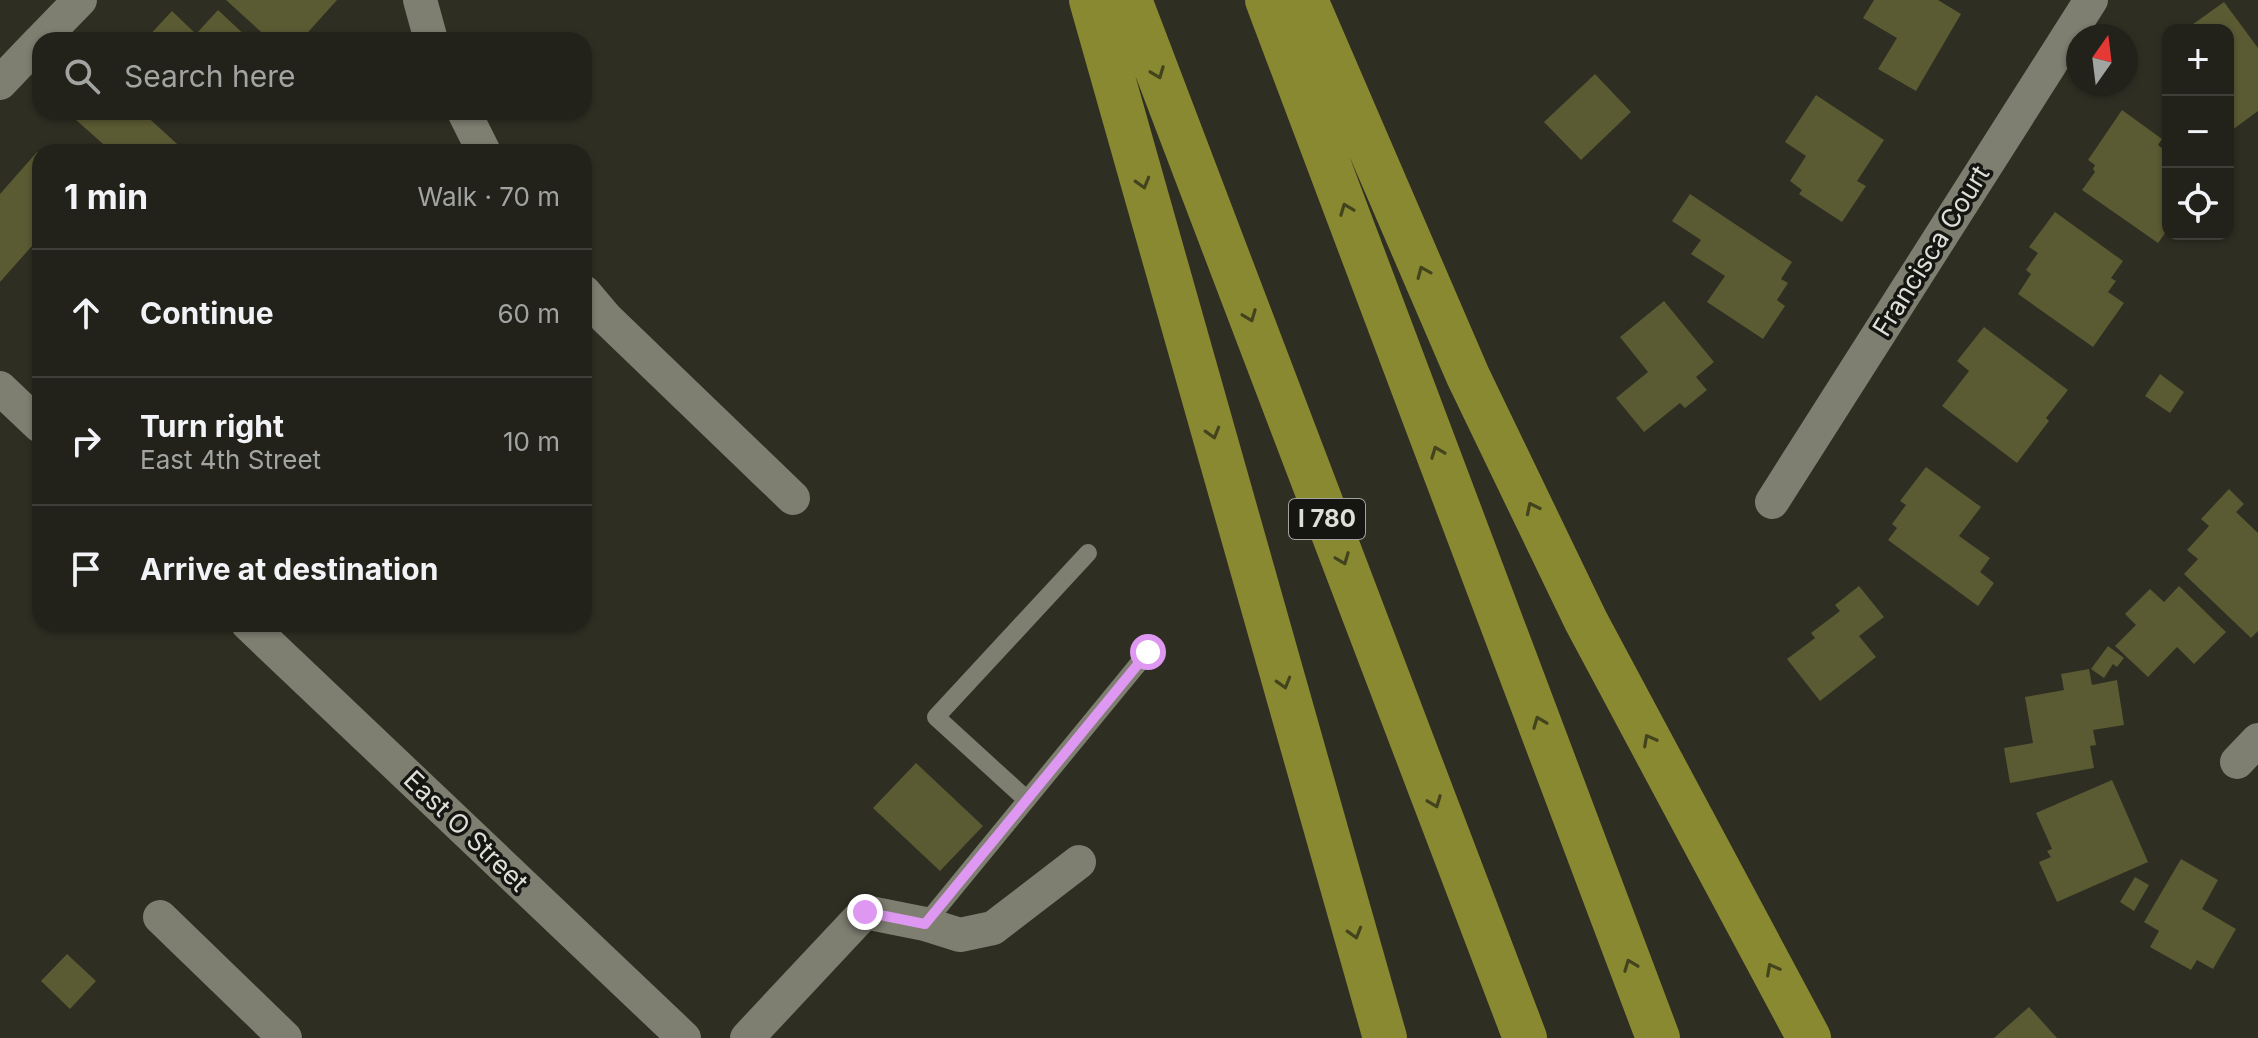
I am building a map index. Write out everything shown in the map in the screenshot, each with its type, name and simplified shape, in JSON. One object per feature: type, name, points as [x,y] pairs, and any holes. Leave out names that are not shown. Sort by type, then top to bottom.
[{"type":"highway","points":[[1091,0],[1385,1038]]},
{"type":"highway","name":"I 780","points":[[1130,0],[1525,1038]]},
{"type":"highway","points":[[1267,0],[1658,1038]]},
{"type":"highway","points":[[1306,0],[1468,376],[1579,608],[1809,1038]]},
{"type":"street","points":[[49,32],[80,0]]},
{"type":"street","points":[[420,0],[429,32]]},
{"type":"street","name":"Francisca Court","points":[[1772,502],[2091,0]]},
{"type":"street","points":[[0,83],[32,49]]},
{"type":"street","points":[[468,120],[480,144]]},
{"type":"street","points":[[592,301],[793,498]]},
{"type":"street","points":[[0,388],[32,418]]},
{"type":"street","name":"East O Street","points":[[256,632],[684,1038]]},
{"type":"street","points":[[747,1038],[865,912],[925,924],[960,935],[993,928],[1079,862]]},
{"type":"street","points":[[160,917],[285,1038]]},
{"type":"lane","points":[[1027,800],[936,717],[1088,553]]},
{"type":"lane","points":[[925,924],[1148,652]]},
{"type":"building","points":[[226,0],[337,0],[308,32],[261,32]]},
{"type":"building","points":[[1874,0],[1938,0],[1961,14],[1916,91],[1878,69],[1897,38],[1863,18]]},
{"type":"building","points":[[2224,2],[2258,48],[2258,111],[2234,129],[2234,24],[2193,24]]},
{"type":"building","points":[[218,10],[241,32],[198,32]]},
{"type":"building","points":[[172,11],[194,32],[152,32]]},
{"type":"building","points":[[1595,74],[1631,112],[1581,160],[1544,122]]},
{"type":"building","points":[[1816,95],[1884,140],[1857,181],[1866,186],[1842,222],[1799,194],[1802,190],[1790,181],[1806,156],[1785,142]]},
{"type":"building","points":[[2122,110],[2162,139],[2158,145],[2162,148],[2162,237],[2158,243],[2082,190],[2095,172],[2095,165],[2088,160]]},
{"type":"building","points":[[76,120],[151,120],[177,144],[103,144]]},
{"type":"building","points":[[32,158],[32,246],[0,282],[0,194]]},
{"type":"building","points":[[1690,194],[1792,262],[1781,279],[1788,283],[1777,300],[1785,306],[1763,339],[1707,302],[1725,276],[1691,254],[1701,240],[1672,221]]},
{"type":"building","points":[[2055,212],[2123,261],[2111,278],[2116,281],[2108,292],[2124,303],[2093,347],[2018,294],[2031,274],[2026,270],[2038,253],[2029,247]]},
{"type":"building","points":[[1664,301],[1714,362],[1696,377],[1707,390],[1685,408],[1680,403],[1644,432],[1616,398],[1648,372],[1620,337]]},
{"type":"building","points":[[1984,327],[2068,390],[2017,463],[1942,406],[1969,371],[1957,361]]},
{"type":"building","points":[[2160,374],[2184,392],[2170,413],[2145,396]]},
{"type":"building","points":[[1926,467],[1981,507],[1959,536],[1990,558],[1980,572],[1994,583],[1978,606],[1888,540],[1897,528],[1892,524],[1906,505],[1900,501]]},
{"type":"building","points":[[2229,489],[2244,504],[2236,512],[2258,533],[2258,631],[2251,638],[2184,574],[2198,559],[2187,550],[2209,526],[2201,519]]},
{"type":"building","points":[[1859,586],[1884,617],[1859,636],[1876,657],[1820,701],[1787,659],[1815,638],[1811,633],[1840,611],[1835,605]]},
{"type":"building","points":[[2179,586],[2226,632],[2194,664],[2177,647],[2148,677],[2115,646],[2136,625],[2125,614],[2150,589],[2164,602]]},
{"type":"building","points":[[2108,646],[2124,658],[2117,667],[2113,664],[2104,678],[2091,669]]},
{"type":"building","points":[[2089,669],[2092,685],[2117,680],[2124,725],[2093,730],[2096,745],[2090,746],[2094,768],[2010,783],[2004,748],[2033,743],[2025,697],[2064,690],[2061,674]]},
{"type":"building","points":[[916,763],[983,826],[940,871],[873,808]]},
{"type":"building","points":[[2112,780],[2148,862],[2057,902],[2039,862],[2051,857],[2047,851],[2052,849],[2036,813]]},
{"type":"building","points":[[2181,859],[2218,880],[2202,909],[2236,929],[2213,969],[2197,960],[2191,970],[2150,947],[2159,931],[2144,922]]},
{"type":"building","points":[[2135,877],[2149,885],[2134,911],[2120,902]]},
{"type":"building","points":[[67,954],[96,981],[70,1009],[41,981]]},
{"type":"building","points":[[2029,1007],[2057,1038],[1994,1038]]},
{"type":"route","points":[[865,912],[925,924],[1148,652]]}]
